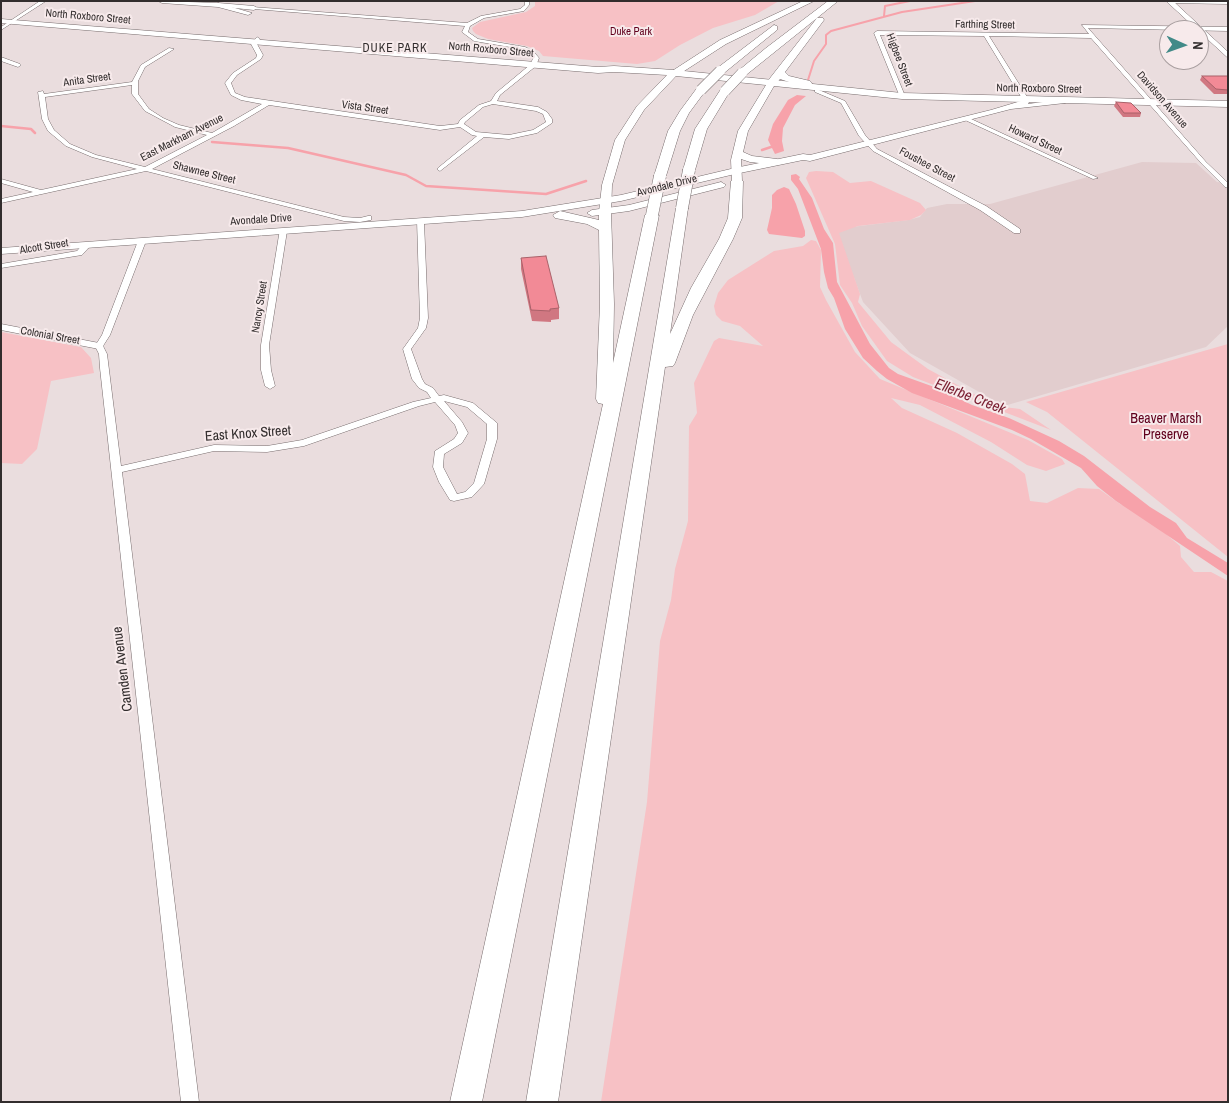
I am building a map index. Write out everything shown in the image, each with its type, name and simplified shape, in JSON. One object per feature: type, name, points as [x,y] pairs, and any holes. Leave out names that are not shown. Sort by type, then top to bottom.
[{"type":"highway","points":[[466,1102],[660,176],[674,131],[684,113],[701,90],[720,71],[747,48],[810,1]]},
{"type":"highway","points":[[671,76],[723,42],[810,1]]},
{"type":"highway","points":[[542,1102],[689,170],[701,129],[725,91],[742,73],[789,34],[836,1]]},
{"type":"highway","points":[[770,85],[811,30],[836,1]]},
{"type":"highway","points":[[780,73],[785,78],[806,83],[813,88]]},
{"type":"highway","points":[[653,402],[685,315],[726,239],[735,218],[737,206],[736,176]]},
{"type":"highway","points":[[560,215],[591,221],[604,213],[607,304],[603,443]]},
{"type":"main road","points":[[162,1],[218,5],[251,10],[249,33]]},
{"type":"main road","name":"North Roxboro Street","points":[[1,21],[202,37],[249,33],[284,44],[598,70],[614,69],[671,76],[902,96],[1228,104]]},
{"type":"main road","name":"North Roxboro Street","points":[[598,70],[611,74],[635,76],[671,76]]},
{"type":"main road","points":[[635,76],[653,81],[657,85],[658,90]]},
{"type":"main road","points":[[604,213],[614,156],[620,140],[640,108],[671,76]]},
{"type":"main road","points":[[736,176],[737,153],[746,122],[770,85]]},
{"type":"main road","points":[[998,99],[1008,104],[1007,108]]},
{"type":"main road","name":"Avondale Drive","points":[[1,251],[522,214],[604,213],[736,176],[777,162],[803,157],[810,158],[868,144],[1007,108],[1024,103],[1026,100]]},
{"type":"main road","name":"Avondale Drive","points":[[1007,108],[1065,100]]},
{"type":"main road","points":[[737,153],[750,159],[777,162]]},
{"type":"main road","name":"Avondale Drive","points":[[736,176],[811,162],[810,158]]},
{"type":"main road","name":"Avondale Drive","points":[[522,214],[560,215]]},
{"type":"street","points":[[1,29],[44,1]]},
{"type":"street","points":[[251,10],[266,1]]},
{"type":"street","points":[[251,10],[468,25],[483,17],[522,10],[527,5],[527,1]]},
{"type":"street","points":[[1170,1],[1228,3]]},
{"type":"street","points":[[1170,1],[1190,20]]},
{"type":"street","points":[[468,25],[465,32],[476,40],[516,46],[531,52],[536,60],[534,65],[502,90],[493,102]]},
{"type":"street","name":"Davidson Avenue","points":[[1159,27],[1084,26],[1226,186]]},
{"type":"street","points":[[1209,28],[1228,29]]},
{"type":"street","points":[[249,33],[260,55],[258,59],[235,74],[228,83],[233,94],[243,99],[266,104]]},
{"type":"street","name":"Farthing Street","points":[[877,33],[1093,36]]},
{"type":"street","name":"Higbee Street","points":[[877,33],[902,96]]},
{"type":"street","points":[[986,34],[1026,100]]},
{"type":"street","points":[[1209,38],[1228,56]]},
{"type":"street","points":[[171,49],[143,66],[135,83],[135,94],[147,110],[166,122],[213,135]]},
{"type":"street","points":[[1,59],[18,64]]},
{"type":"street","name":"Anita Street","points":[[42,94],[135,83]]},
{"type":"street","points":[[813,88],[843,102],[844,98],[853,92]]},
{"type":"street","name":"Shawnee Street","points":[[42,94],[47,124],[51,131],[68,145],[98,157],[344,219],[360,220],[368,218]]},
{"type":"street","points":[[493,102],[538,109],[549,118],[548,123],[540,130],[519,136],[499,138],[468,132],[461,125],[462,120],[481,106],[493,102]]},
{"type":"street","name":"Foushee Street","points":[[843,102],[868,144],[875,150],[983,208],[1017,231]]},
{"type":"street","name":"Vista Street","points":[[266,104],[440,128],[461,125]]},
{"type":"street","name":"East Markham Avenue","points":[[1,202],[146,170],[213,135],[266,104]]},
{"type":"street","name":"Howard Street","points":[[967,119],[1095,178]]},
{"type":"street","points":[[440,170],[481,136]]},
{"type":"street","points":[[1,181],[42,192]]},
{"type":"street","name":"East Knox Street","points":[[116,470],[214,448],[267,448],[304,443],[416,404],[437,399],[450,398],[470,405],[492,423],[492,438],[479,484],[468,495],[454,498],[444,482],[438,467],[439,453],[458,441],[464,433],[459,424],[437,399],[417,379],[407,349],[422,328],[424,318],[420,222]]},
{"type":"street","name":"Nancy Street","points":[[270,386],[266,370],[265,345],[283,231]]},
{"type":"street","points":[[99,346],[106,335],[142,241]]},
{"type":"street","name":"Alcott Street","points":[[1,266],[79,253],[86,245]]},
{"type":"street","name":"Colonial Street","points":[[1,327],[99,346]]},
{"type":"street","name":"Camden Avenue","points":[[99,346],[103,354],[105,368],[190,1102]]},
{"type":"shaded area","points":[[797,95],[806,96],[795,105],[783,128],[782,141],[784,151],[775,154],[768,140],[773,124],[788,100]]},
{"type":"shaded area","points":[[1142,162],[1196,163],[1217,182],[1228,183],[1228,326],[1206,347],[1004,406],[910,353],[863,302],[836,229],[908,220],[920,217],[927,208],[947,204],[990,204]]},
{"type":"shaded area","points":[[796,174],[800,177],[799,179],[812,198],[824,229],[833,243],[837,282],[870,344],[889,368],[898,374],[937,388],[972,405],[1009,418],[1059,441],[1084,456],[1150,507],[1176,523],[1187,538],[1228,563],[1228,576],[1116,501],[1097,486],[1081,468],[1012,430],[912,393],[887,379],[863,358],[845,329],[834,298],[828,288],[821,249],[798,189],[791,180],[791,175]]},
{"type":"shaded area","points":[[784,187],[789,189],[796,204],[805,231],[805,236],[802,238],[769,234],[767,230],[772,208],[772,195]]},
{"type":"green space","name":"Duke Park","points":[[535,1],[779,1],[755,15],[713,28],[680,45],[655,61],[637,64],[543,56],[539,51],[527,46],[488,39],[473,31],[472,28],[480,22],[526,12],[535,6]]},
{"type":"green space","points":[[809,172],[833,172],[850,183],[871,181],[920,203],[926,210],[921,215],[910,220],[858,226],[839,233],[860,294],[858,302],[891,342],[928,369],[983,399],[1004,407],[1020,409],[1051,430],[913,377],[887,361],[862,326],[852,303],[840,285],[835,244],[806,178]]},
{"type":"green space","points":[[811,240],[816,241],[821,250],[820,287],[826,300],[855,352],[880,379],[1028,440],[1062,459],[1065,464],[1046,471],[1027,465],[991,442],[920,405],[891,398],[902,408],[957,433],[1012,464],[1025,474],[1030,501],[1047,503],[1078,488],[1099,489],[1120,504],[1140,512],[1180,546],[1181,557],[1194,572],[1211,572],[1228,581],[1228,1102],[601,1102],[647,802],[660,641],[671,600],[675,569],[688,521],[689,426],[697,413],[694,383],[714,341],[719,338],[763,346],[740,326],[722,321],[716,315],[714,306],[718,293],[728,280],[774,251],[803,246]]},
{"type":"green space","points":[[1,332],[81,347],[91,358],[94,373],[51,381],[37,449],[22,464],[1,463]]},
{"type":"green space","name":"Beaver Marsh Preserve","points":[[1228,344],[1228,557],[1047,412],[1026,402]]},
{"type":"building","points":[[1202,76],[1227,76],[1228,90],[1216,89]]},
{"type":"building","points":[[1116,102],[1131,103],[1141,113],[1124,113]]},
{"type":"building","points":[[546,256],[559,308],[550,309],[550,311],[531,310],[521,258]]},
{"type":"waterway","points":[[884,16],[885,6],[910,1]]},
{"type":"waterway","name":"Ellerbe Creek","points":[[808,80],[814,61],[826,44],[826,35],[831,31],[902,12],[975,1]]},
{"type":"waterway","points":[[1,126],[31,129],[35,133]]},
{"type":"waterway","points":[[212,142],[288,148],[406,175],[426,186],[546,194],[586,181]]},
{"type":"waterway","points":[[762,150],[774,146]]},
{"type":"district","name":"DUKE PARK","points":[[395,49]]}]
